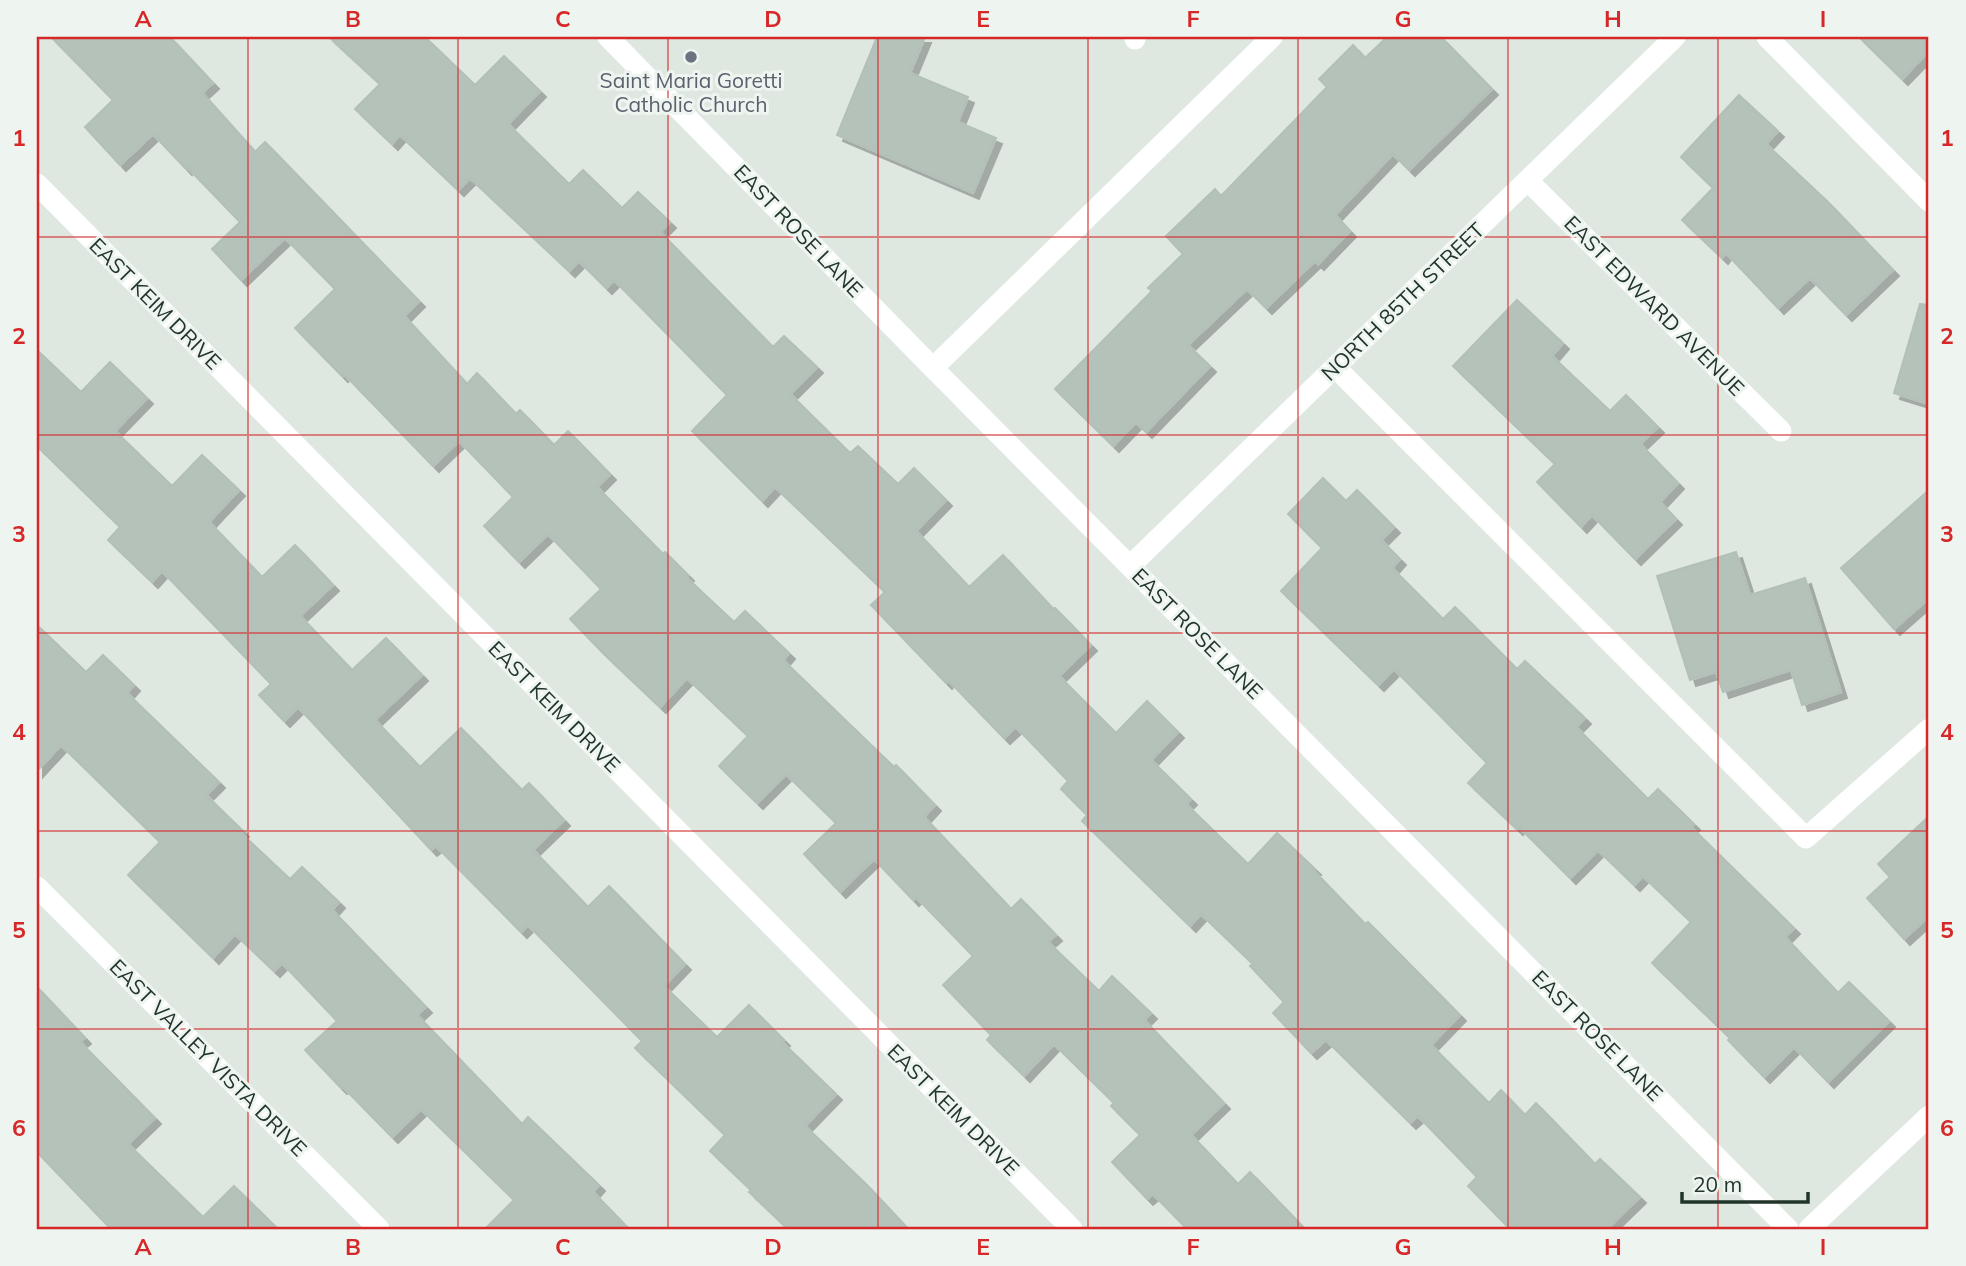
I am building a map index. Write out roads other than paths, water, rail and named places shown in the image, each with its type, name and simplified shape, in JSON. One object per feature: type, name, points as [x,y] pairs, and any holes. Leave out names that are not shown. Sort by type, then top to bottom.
[{"type":"street","name":"EAST ROSE LANE","points":[[608,37],[1788,1229]]},
{"type":"street","points":[[933,368],[1272,37]]},
{"type":"street","name":"NORTH 85TH STREET","points":[[1130,566],[1675,37]]},
{"type":"street","points":[[1767,37],[1929,201]]},
{"type":"street","name":"EAST EDWARD AVENUE","points":[[1528,181],[1781,431]]},
{"type":"street","name":"EAST KEIM DRIVE","points":[[37,184],[1072,1229]]},
{"type":"street","points":[[1335,367],[1806,838],[1929,729]]},
{"type":"street","name":"EAST VALLEY VISTA DRIVE","points":[[37,887],[379,1229]]},
{"type":"street","points":[[1809,1229],[1929,1116]]},
{"type":"place","name":"Saint Maria Goretti Catholic Church","points":[[691,57]]}]
